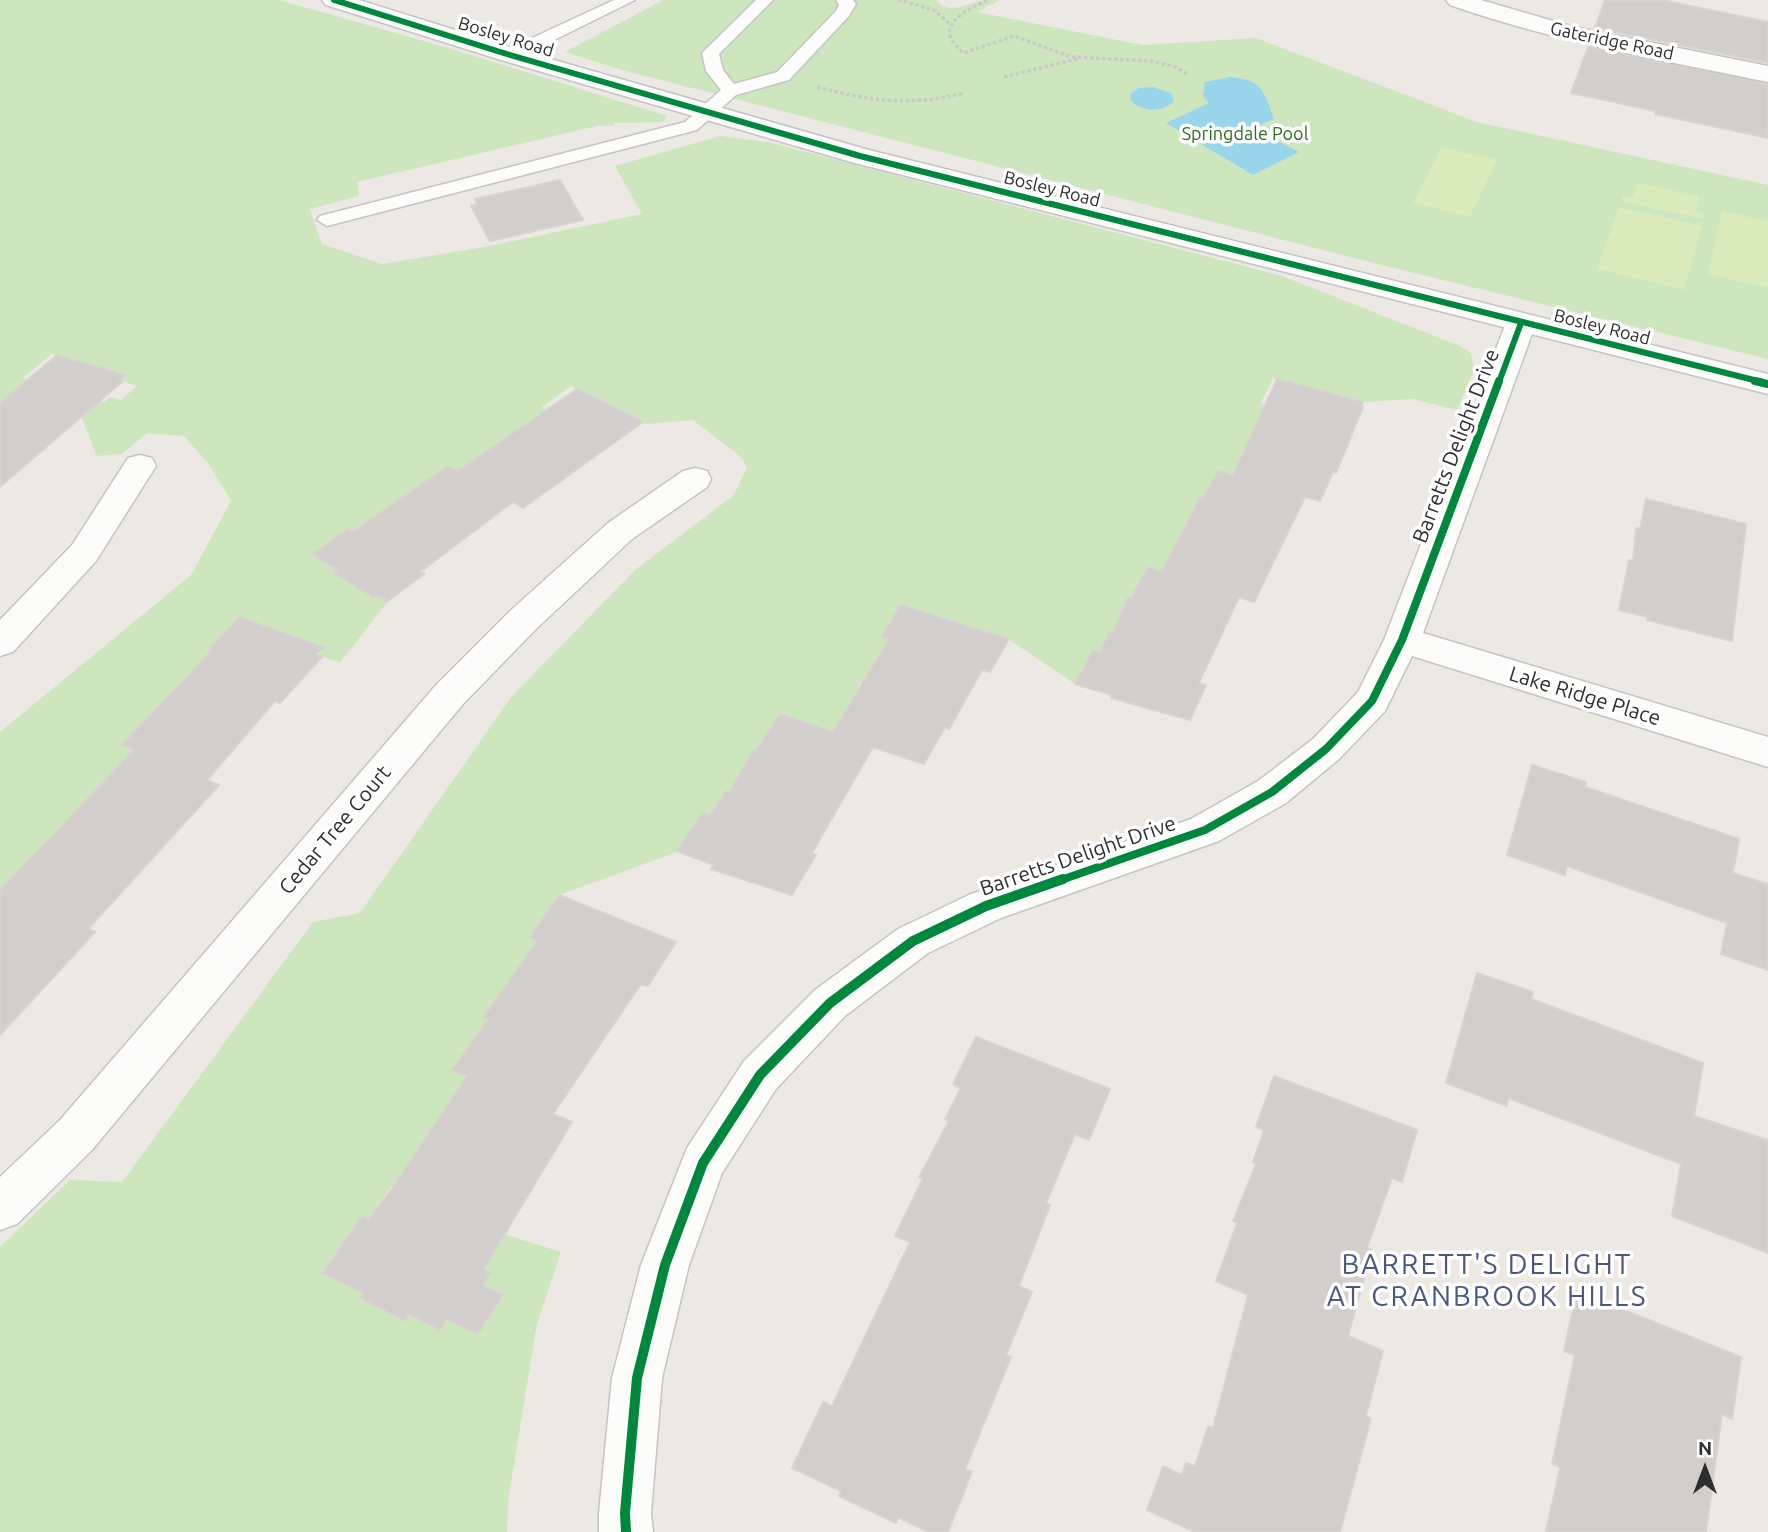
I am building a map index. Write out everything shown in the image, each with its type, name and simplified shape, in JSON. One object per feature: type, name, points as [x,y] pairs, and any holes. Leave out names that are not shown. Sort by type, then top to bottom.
[{"type":"street","name":"Bosley Road","points":[[334,0],[706,113],[886,162],[1768,384]]},
{"type":"street","name":"Gateridge Road","points":[[1458,0],[1499,15],[1570,34],[1768,74]]},
{"type":"street","name":"Barretts Delight Drive","points":[[626,1532],[625,1513],[637,1378],[665,1265],[703,1163],[760,1075],[830,1003],[913,941],[986,906],[1205,830],[1272,792],[1326,749],[1372,701],[1402,640],[1521,323]]},
{"type":"street","points":[[0,643],[83,552],[140,467]]},
{"type":"street","name":"Cedar Tree Court","points":[[0,1208],[76,1135],[450,694],[523,620],[620,531],[695,479]]},
{"type":"street","name":"Lake Ridge Place","points":[[1402,640],[1768,752]]},
{"type":"lane","points":[[510,55],[627,0]]},
{"type":"lane","points":[[730,91],[715,71],[710,53],[765,0]]},
{"type":"lane","points":[[327,220],[691,126],[730,91],[778,77],[792,68],[843,13],[848,4],[844,0]]},
{"type":"path","points":[[898,0],[931,8],[946,17],[951,25]]},
{"type":"path","points":[[987,0],[962,12],[951,25],[948,38],[952,45],[964,53],[1014,36],[1035,47],[1081,59]]},
{"type":"path","points":[[1004,77],[1049,64],[1081,59],[1150,61],[1174,66],[1187,74]]},
{"type":"path","points":[[778,77],[906,106],[930,103],[964,93]]},
{"type":"green space","points":[[0,0],[279,0],[452,49],[667,116],[664,122],[597,126],[357,182],[359,196],[310,209],[322,244],[382,264],[484,247],[642,214],[615,166],[720,136],[768,142],[1282,276],[1460,346],[1471,353],[1474,370],[1457,410],[1412,399],[1363,402],[1273,378],[1261,403],[1271,406],[1250,437],[1235,476],[1218,471],[1188,530],[1184,529],[1167,572],[1148,567],[1131,598],[1128,598],[1113,633],[1109,632],[1103,653],[1093,650],[1075,684],[1008,639],[901,605],[892,640],[875,659],[878,661],[864,683],[861,682],[833,732],[780,714],[755,752],[753,751],[729,792],[726,791],[715,807],[714,817],[702,813],[677,852],[559,895],[530,937],[543,943],[484,1018],[488,1020],[453,1069],[472,1079],[431,1130],[396,1188],[391,1186],[376,1208],[383,1212],[376,1223],[362,1216],[323,1272],[364,1293],[361,1298],[398,1310],[394,1316],[404,1321],[408,1314],[447,1319],[502,1295],[483,1285],[483,1270],[504,1234],[561,1252],[537,1323],[508,1501],[507,1532],[0,1532],[0,1247],[70,1180],[122,1182],[313,922],[360,913],[512,696],[635,570],[734,495],[747,467],[741,457],[693,420],[646,424],[571,386],[542,407],[549,411],[542,416],[538,414],[526,423],[528,425],[492,447],[461,473],[411,490],[356,534],[348,529],[313,554],[337,570],[334,572],[388,601],[340,663],[319,655],[324,648],[240,617],[209,648],[216,652],[156,707],[158,709],[122,745],[138,752],[97,788],[0,890],[0,732],[191,575],[231,501],[208,463],[184,436],[147,433],[122,454],[97,456],[81,416],[99,401],[104,402],[110,397],[121,400],[137,386],[119,380],[124,374],[52,354],[23,378],[31,381],[21,385],[0,406]]},
{"type":"green space","name":"Springdale Pool","points":[[663,0],[936,0],[951,8],[978,1],[1000,0],[977,12],[1142,45],[1256,38],[1477,122],[1768,185],[1768,359],[1377,264],[622,70],[565,52]]},
{"type":"green space","points":[[1442,147],[1497,160],[1470,217],[1413,203]]},
{"type":"green space","points":[[1637,183],[1699,196],[1696,211],[1703,213],[1702,219],[1621,201],[1623,196],[1633,198]]},
{"type":"green space","points":[[1619,207],[1702,226],[1684,290],[1597,269]]},
{"type":"green space","points":[[1722,211],[1768,221],[1768,288],[1708,274]]},
{"type":"water","points":[[1230,77],[1256,84],[1264,94],[1274,119],[1252,128],[1299,152],[1253,175],[1166,123],[1209,103],[1203,96],[1205,82]]},
{"type":"water","points":[[1153,87],[1171,93],[1174,101],[1164,108],[1153,110],[1131,101],[1130,94],[1139,88]]},
{"type":"building","points":[[1605,0],[1662,0],[1768,22],[1768,63],[1595,28]]},
{"type":"building","points":[[1588,47],[1768,84],[1768,138],[1571,93]]},
{"type":"building","points":[[560,180],[583,220],[490,241],[471,206],[477,204],[475,199]]},
{"type":"building","points":[[57,355],[125,375],[119,380],[123,381],[0,487],[0,403]]},
{"type":"building","points":[[1277,379],[1363,402],[1363,407],[1336,473],[1333,472],[1320,501],[1305,497],[1254,602],[1239,597],[1199,683],[1206,685],[1190,720],[1111,698],[1112,695],[1075,684],[1093,650],[1100,652],[1109,632],[1113,633],[1128,597],[1131,598],[1148,567],[1162,571],[1200,498],[1203,499],[1218,471],[1233,475]]},
{"type":"building","points":[[577,389],[643,422],[523,508],[513,502],[420,572],[424,574],[388,601],[377,595],[374,598],[333,572],[337,570],[313,554],[348,529],[352,532],[448,466],[458,471]]},
{"type":"building","points":[[1646,499],[1746,524],[1732,641],[1647,620],[1648,617],[1619,610],[1629,560],[1633,561],[1636,528],[1640,529]]},
{"type":"building","points":[[901,605],[1009,639],[990,672],[982,670],[949,729],[945,727],[924,764],[873,747],[812,853],[816,855],[792,895],[711,869],[714,865],[677,851],[702,813],[710,816],[726,791],[729,792],[753,751],[755,752],[780,714],[833,732],[889,639],[881,637]]},
{"type":"building","points":[[240,617],[325,648],[316,654],[322,657],[280,703],[275,701],[207,780],[219,785],[88,929],[95,932],[0,1035],[0,890],[134,750],[122,745]]},
{"type":"building","points":[[1532,765],[1586,782],[1585,787],[1739,839],[1733,873],[1768,884],[1768,970],[1721,954],[1727,923],[1567,866],[1565,875],[1507,855]]},
{"type":"building","points":[[559,895],[676,942],[648,986],[641,984],[553,1114],[572,1122],[483,1270],[490,1273],[483,1285],[503,1295],[478,1334],[447,1319],[440,1330],[408,1314],[405,1321],[360,1298],[364,1293],[323,1273],[362,1216],[369,1219],[393,1187],[467,1076],[452,1070],[488,1020],[483,1018],[537,941],[530,937]]},
{"type":"building","points":[[1477,973],[1533,992],[1531,999],[1703,1063],[1694,1116],[1768,1140],[1768,1253],[1672,1216],[1681,1164],[1508,1098],[1507,1106],[1446,1083]]},
{"type":"building","points":[[976,1037],[1110,1089],[1089,1140],[1075,1134],[1046,1203],[1050,1205],[1019,1286],[1032,1292],[1006,1355],[1011,1357],[965,1469],[972,1472],[948,1532],[928,1532],[898,1517],[896,1523],[839,1496],[841,1491],[792,1468],[823,1402],[832,1406],[910,1242],[895,1236],[923,1178],[919,1177],[949,1121],[945,1119],[961,1088],[953,1084]]},
{"type":"building","points":[[1274,1076],[1417,1130],[1402,1182],[1392,1178],[1367,1248],[1372,1250],[1348,1336],[1383,1351],[1366,1416],[1371,1419],[1340,1532],[1195,1532],[1147,1510],[1163,1466],[1182,1475],[1186,1463],[1195,1466],[1208,1426],[1213,1428],[1248,1295],[1216,1281],[1237,1223],[1233,1221],[1256,1164],[1253,1162],[1264,1130],[1256,1127]]},
{"type":"building","points":[[1577,1291],[1741,1357],[1732,1419],[1722,1414],[1706,1532],[1546,1532],[1560,1467],[1552,1464],[1575,1355],[1564,1351]]},
{"type":"cycle path","points":[[334,0],[510,55],[860,156],[1768,384]]},
{"type":"cycle path","points":[[626,1532],[625,1513],[637,1378],[665,1265],[703,1163],[760,1075],[830,1003],[913,941],[986,906],[1205,830],[1272,792],[1326,749],[1372,701],[1402,640],[1521,323]]},
{"type":"district","name":"BARRETT'S DELIGHT AT CRANBROOK HILLS","points":[[1487,1281]]}]
